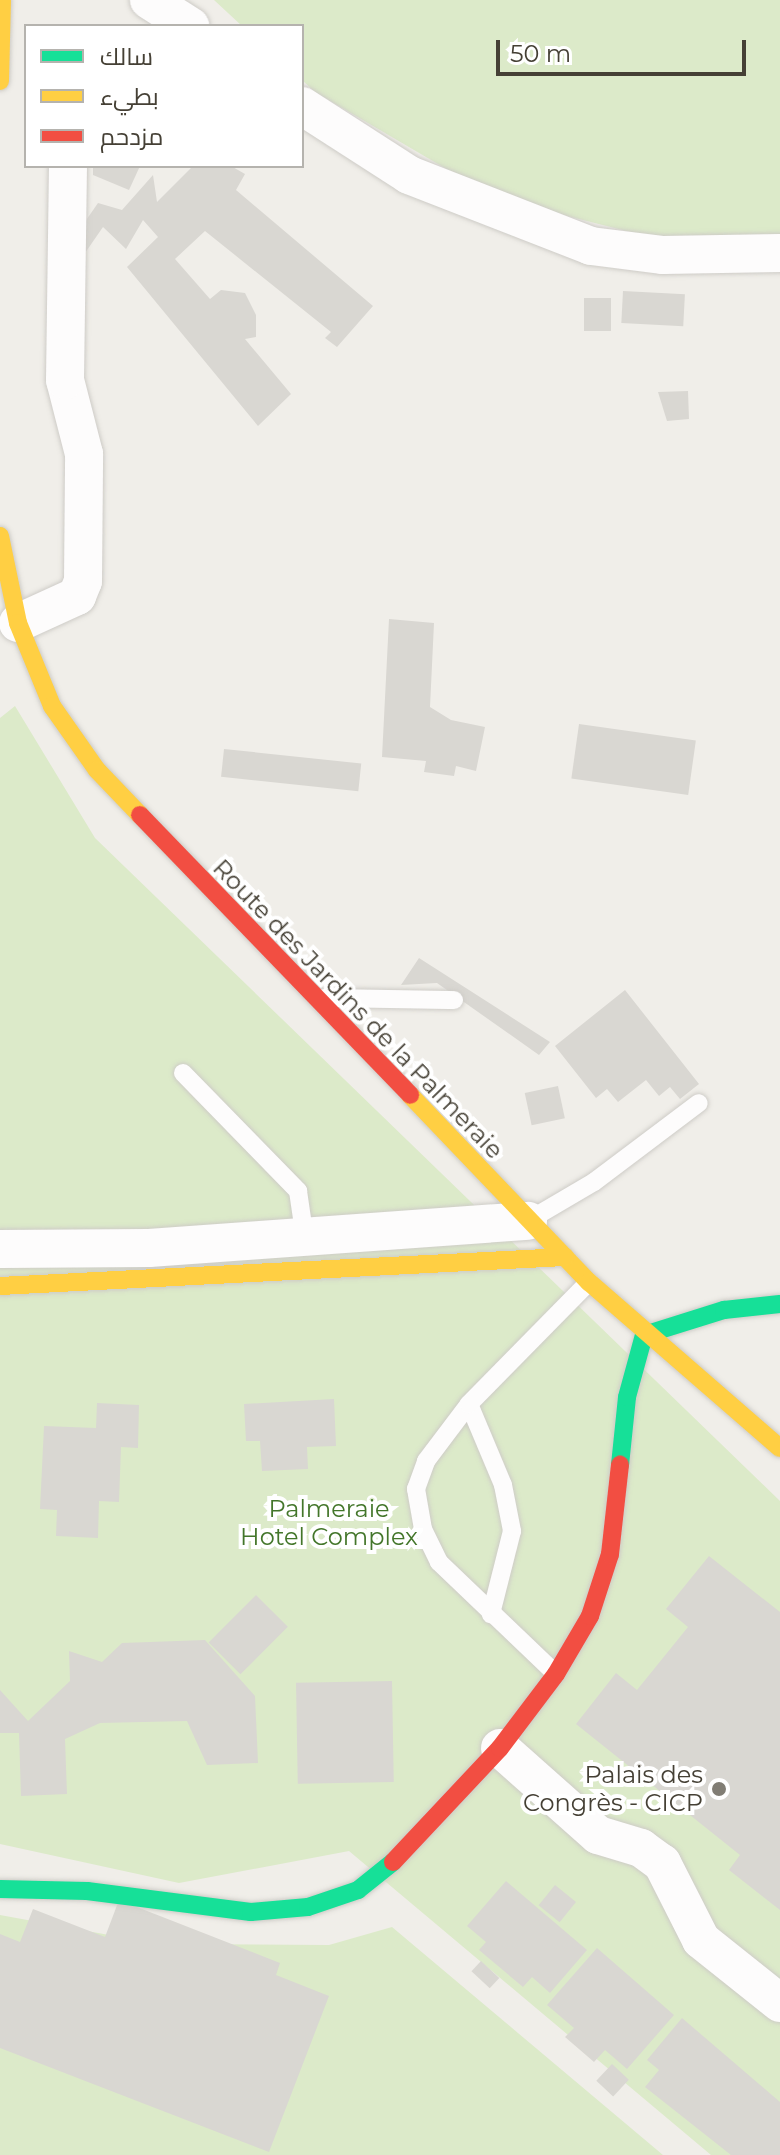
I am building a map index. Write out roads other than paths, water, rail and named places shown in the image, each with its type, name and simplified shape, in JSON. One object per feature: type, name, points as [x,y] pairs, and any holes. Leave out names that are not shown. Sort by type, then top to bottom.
[{"type":"street","points":[[0,81],[2,0]]},
{"type":"street","points":[[304,107],[409,175],[591,246],[663,255],[780,253]]},
{"type":"street","points":[[18,623],[77,596],[83,581],[84,454],[65,380],[68,168]]},
{"type":"street","name":"Route des Jardins de la Palmeraie","points":[[0,536],[18,623],[52,706],[97,770],[589,1282],[644,1335],[780,1448]]},
{"type":"street","points":[[305,1256],[528,1221]]},
{"type":"street","points":[[0,1249],[151,1264]]},
{"type":"street","points":[[0,1286],[151,1264],[305,1256],[565,1257]]},
{"type":"street","points":[[0,1889],[87,1891],[251,1912],[308,1907],[358,1890],[408,1850],[500,1748],[556,1674],[590,1616],[610,1554],[627,1397],[644,1335],[724,1310],[780,1304]]},
{"type":"street","points":[[500,1748],[598,1835],[641,1848],[662,1863],[701,1940],[780,2003]]},
{"type":"lane","points":[[315,998],[454,1000]]},
{"type":"lane","points":[[183,1073],[298,1191],[305,1256]]},
{"type":"lane","points":[[528,1221],[594,1182],[699,1103]]},
{"type":"lane","points":[[556,1674],[439,1562],[423,1529],[416,1489],[426,1461],[469,1404],[589,1282]]},
{"type":"lane","points":[[469,1404],[503,1485],[511,1521],[509,1549],[491,1614]]},
{"type":"place","name":"Palais des Congrès - CICP","points":[[719,1789]]},
{"type":"park label","name":"Palmeraie Hotel Complex","points":[[329,1523]]}]
